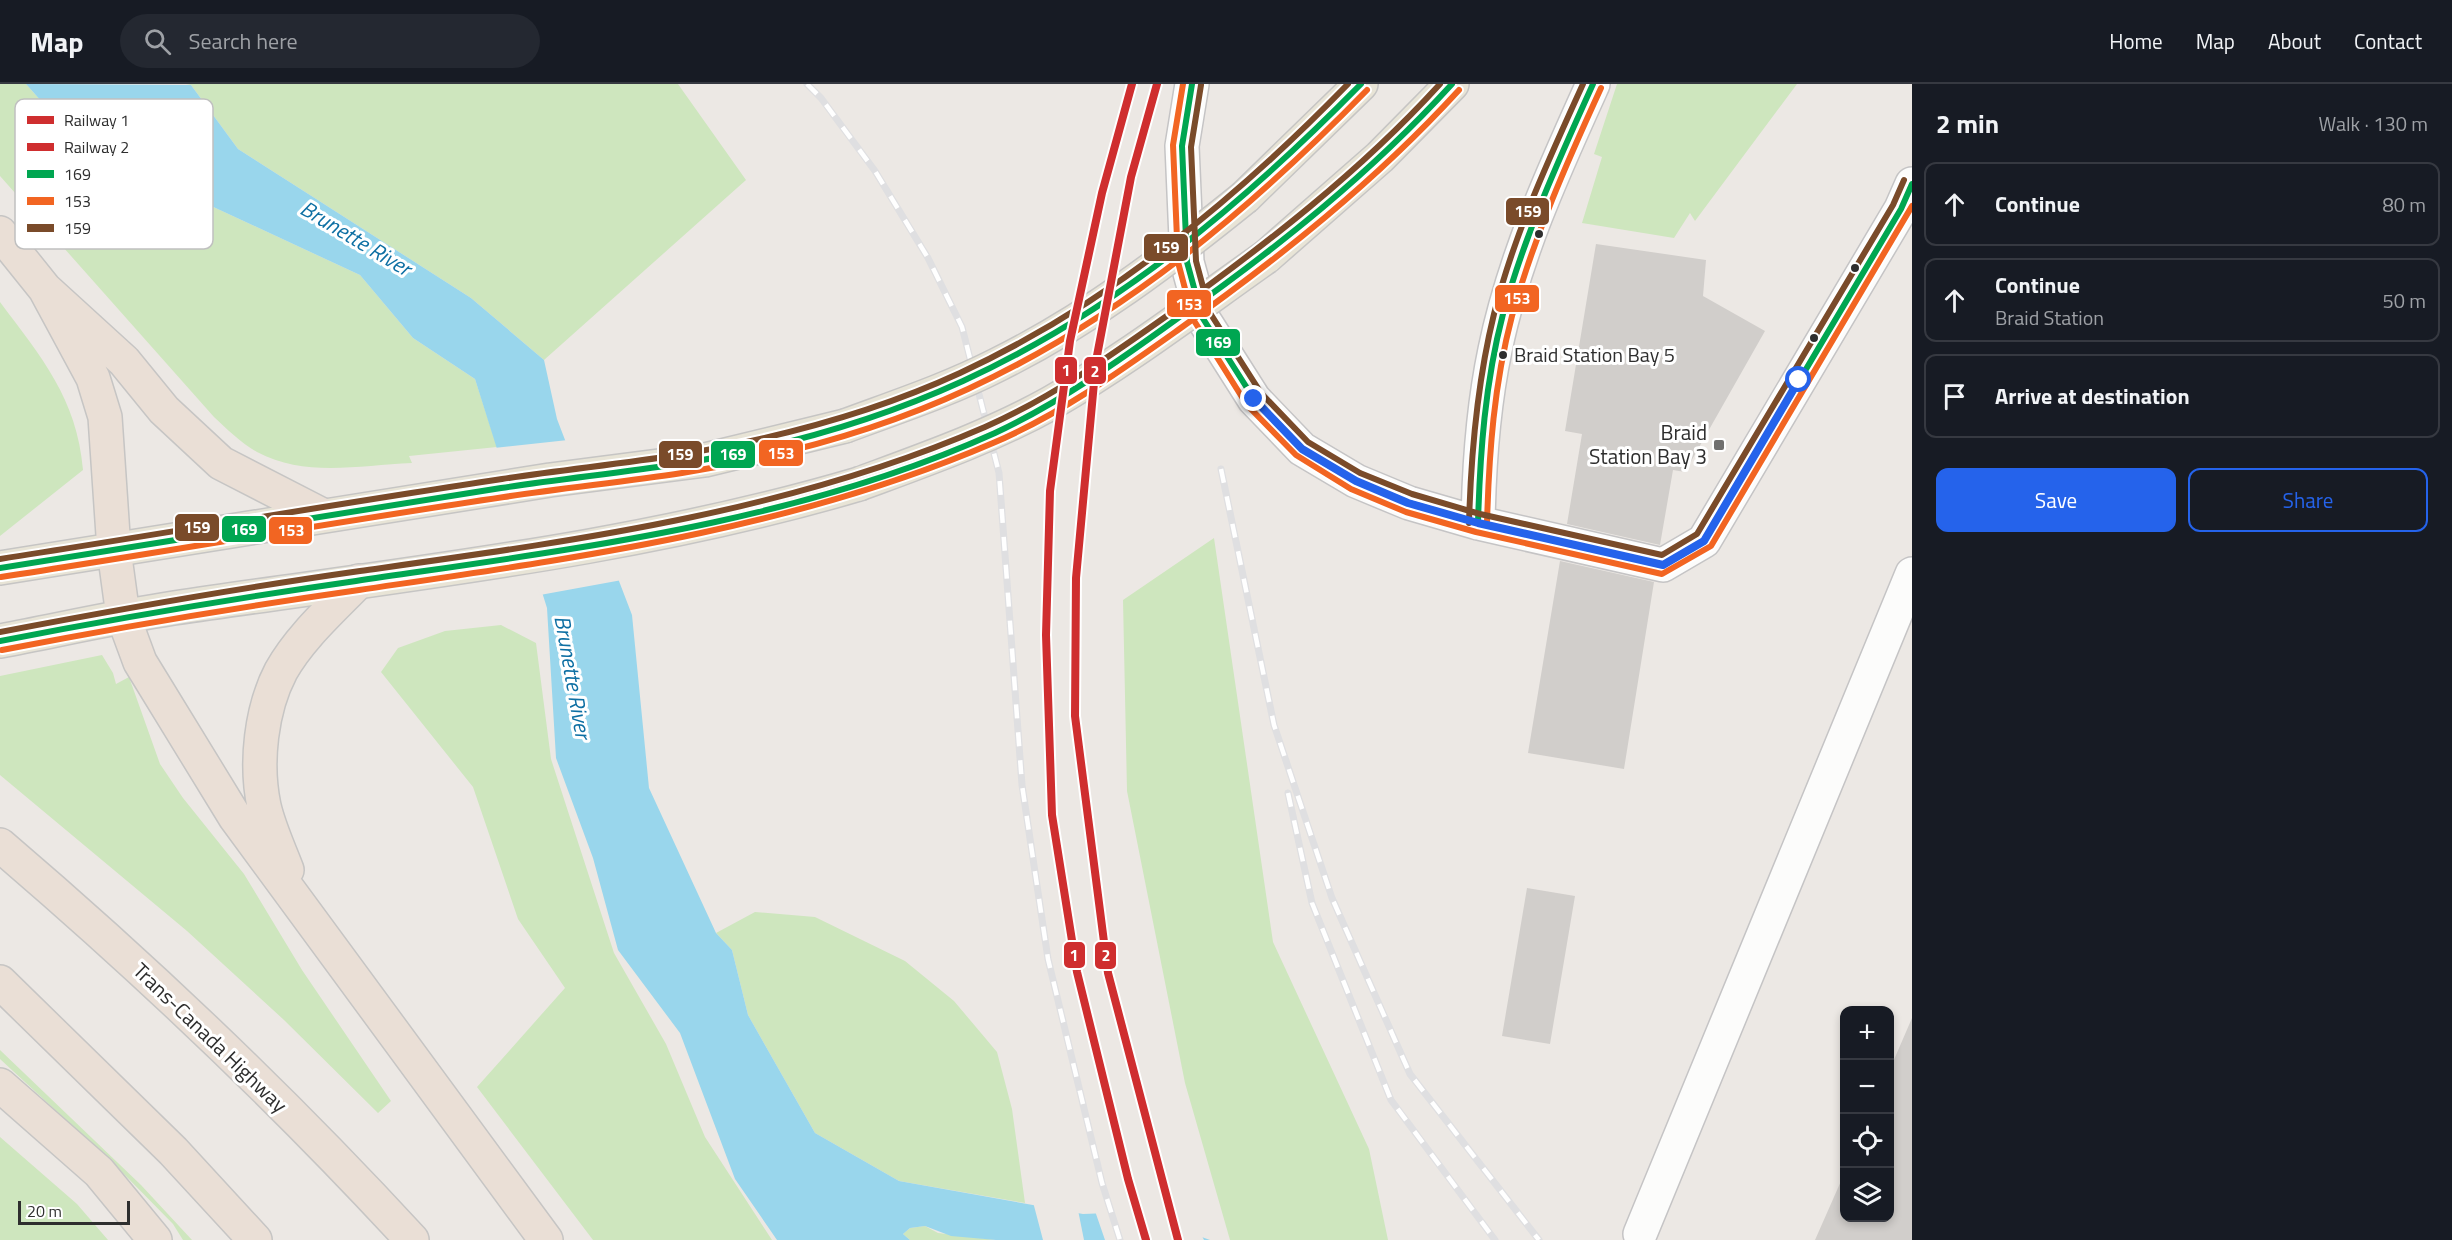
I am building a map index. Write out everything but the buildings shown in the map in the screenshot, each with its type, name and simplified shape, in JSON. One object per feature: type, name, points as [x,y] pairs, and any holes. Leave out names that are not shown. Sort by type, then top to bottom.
[{"type":"highway","points":[[0,233],[45,289],[124,361],[164,410],[221,463],[322,515]]},
{"type":"highway","points":[[45,289],[93,378],[105,417],[114,550],[123,616],[140,662],[235,817],[546,1240]]},
{"type":"highway","points":[[305,914],[264,806],[261,773],[264,718],[281,672],[303,640],[359,581]]},
{"type":"highway","name":"Trans-Canada Highway","points":[[0,845],[62,898],[219,1044],[412,1240]]},
{"type":"highway","points":[[0,982],[173,1151],[255,1240]]},
{"type":"highway","points":[[0,1085],[99,1172],[155,1240]]},
{"type":"main road","points":[[0,568],[322,515],[705,460],[844,426],[931,394],[997,365],[1080,319],[1159,266],[1245,197],[1361,84]]},
{"type":"main road","points":[[0,641],[123,616],[458,567],[726,519],[859,484],[970,444],[1051,403],[1138,347],[1266,257],[1380,157],[1452,84]]},
{"type":"lane","points":[[1192,84],[1182,146],[1187,262],[1202,317],[1254,399],[1302,449],[1356,481],[1398,499],[1478,523],[1663,565],[1704,541],[1901,209],[1912,184]]},
{"type":"lane","points":[[1478,523],[1480,446],[1502,322],[1527,239],[1593,84]]},
{"type":"lane","points":[[1640,1234],[1912,574]]},
{"type":"green space","points":[[0,84],[26,84],[39,99],[15,99],[15,193],[0,176]]},
{"type":"green space","points":[[186,84],[678,84],[746,180],[544,360],[471,298],[238,149],[213,115],[213,99],[201,99],[191,85]]},
{"type":"green space","points":[[1617,84],[1797,84],[1695,221],[1690,213],[1674,238],[1582,223],[1602,157],[1594,154]]},
{"type":"green space","points":[[213,207],[360,275],[413,338],[475,379],[497,447],[409,456],[412,463],[333,468],[294,465],[257,452],[214,417],[65,249],[213,249]]},
{"type":"green space","points":[[0,302],[43,360],[65,400],[79,444],[83,470],[0,536]]},
{"type":"green space","points":[[1214,538],[1273,942],[1369,1149],[1388,1240],[1230,1240],[1185,1083],[1127,791],[1123,600]]},
{"type":"green space","points":[[501,625],[536,643],[551,759],[614,953],[666,1044],[705,1137],[772,1240],[593,1240],[477,1087],[565,988],[518,919],[473,787],[381,672],[398,648],[445,631]]},
{"type":"green space","points":[[102,655],[113,673],[116,684],[129,677],[160,764],[183,798],[244,874],[302,970],[391,1101],[378,1113],[284,1020],[187,931],[0,775],[0,676]]},
{"type":"green space","points":[[755,912],[815,917],[905,961],[954,1001],[997,1052],[1012,1109],[1025,1203],[899,1181],[815,1133],[748,1015],[732,950],[716,933]]},
{"type":"green space","points":[[0,1050],[141,1185],[192,1240],[183,1240],[173,1224],[117,1167],[0,1059]]},
{"type":"green space","points":[[0,1137],[77,1204],[108,1240],[0,1240]]},
{"type":"green space","points":[[925,1226],[938,1233],[996,1240],[910,1240],[903,1234],[910,1228]]},
{"type":"water","points":[[26,84],[191,85],[201,99],[39,99]]},
{"type":"water","name":"Brunette River","points":[[213,115],[238,149],[471,298],[544,360],[557,419],[632,615],[649,788],[716,933],[732,950],[748,1015],[815,1133],[899,1181],[1083,1214],[1133,1212],[1210,1240],[996,1240],[951,1236],[925,1226],[910,1228],[903,1234],[910,1240],[777,1240],[735,1179],[680,1033],[618,950],[593,858],[556,758],[547,608],[475,379],[413,338],[360,275],[213,207]]},
{"type":"pier","points":[[568,440],[622,580],[540,595],[494,448]]},
{"type":"pier","points":[[1033,1202],[1078,1210],[1084,1240],[1043,1240]]},
{"type":"pier","points":[[1133,1209],[1201,1234],[1204,1240],[1105,1240],[1095,1211]]},
{"type":"railway","points":[[807,84],[821,98],[875,171],[928,258],[962,327],[999,473],[1022,785],[1048,959],[1102,1183],[1120,1240]]},
{"type":"railway","points":[[1221,469],[1274,725],[1332,898],[1410,1074],[1539,1240]]},
{"type":"railway","points":[[1288,793],[1312,903],[1391,1100],[1495,1240]]},
{"type":"rail line","name":"1","points":[[1132,84],[1102,193],[1070,341],[1050,491],[1046,635],[1052,815],[1077,972],[1128,1179],[1146,1240]]},
{"type":"rail line","name":"2","points":[[1157,84],[1131,177],[1096,361],[1076,578],[1075,716],[1108,973],[1178,1240]]},
{"type":"transit line","name":"153","points":[[1183,84],[1173,145],[1178,262],[1193,319],[1247,405],[1296,455],[1351,489],[1406,512],[1476,532],[1662,574],[1711,546],[1912,206]]},
{"type":"transit line","name":"169","points":[[1192,84],[1182,146],[1187,262],[1202,317],[1254,399],[1302,449],[1356,481],[1409,503],[1478,523],[1663,565],[1704,541],[1901,209],[1912,184]]},
{"type":"transit line","name":"159","points":[[0,559],[439,489],[714,449],[786,433],[892,401],[960,373],[1015,346],[1118,282],[1215,208],[1305,127],[1348,84]]},
{"type":"transit line","name":"169","points":[[0,568],[501,488],[715,458],[788,442],[894,409],[963,381],[1019,353],[1073,322],[1125,288],[1224,212],[1271,171],[1361,84]]},
{"type":"transit line","name":"159","points":[[0,632],[225,592],[520,548],[678,520],[834,482],[910,457],[1009,416],[1080,376],[1146,330],[1204,289],[1310,207],[1377,148],[1440,84]]},
{"type":"transit line","name":"169","points":[[0,641],[222,601],[519,557],[681,529],[841,490],[919,464],[995,433],[1043,408],[1090,380],[1215,292],[1287,237],[1355,179],[1389,149],[1452,84]]},
{"type":"transit line","name":"159","points":[[1469,523],[1476,418],[1483,366],[1494,314],[1522,226],[1583,84]]},
{"type":"transit line","name":"169","points":[[1478,523],[1484,418],[1503,314],[1532,226],[1593,84]]},
{"type":"transit line","name":"159","points":[[1201,85],[1191,147],[1196,261],[1210,313],[1261,393],[1308,442],[1360,473],[1412,494],[1480,514],[1662,555],[1697,534],[1893,205],[1904,180]]},
{"type":"transit line","name":"153","points":[[1487,523],[1494,419],[1501,367],[1512,316],[1541,229],[1601,88]]},
{"type":"transit line","name":"153","points":[[1,577],[441,507],[719,467],[828,441],[899,418],[968,389],[1025,361],[1131,295],[1230,219],[1323,134],[1367,90]]},
{"type":"transit line","name":"153","points":[[2,650],[270,603],[521,566],[681,537],[839,498],[917,473],[1017,432],[1088,392],[1156,346],[1253,275],[1325,218],[1394,156],[1459,90]]},
{"type":"place","name":"Braid Station Bay 5","points":[[1503,355]]},
{"type":"place","name":"Braid Station Bay 3","points":[[1719,445]]},
{"type":"route","points":[[1254,399],[1302,449],[1356,481],[1408,503],[1478,523],[1663,565],[1704,541],[1799,380]]}]
